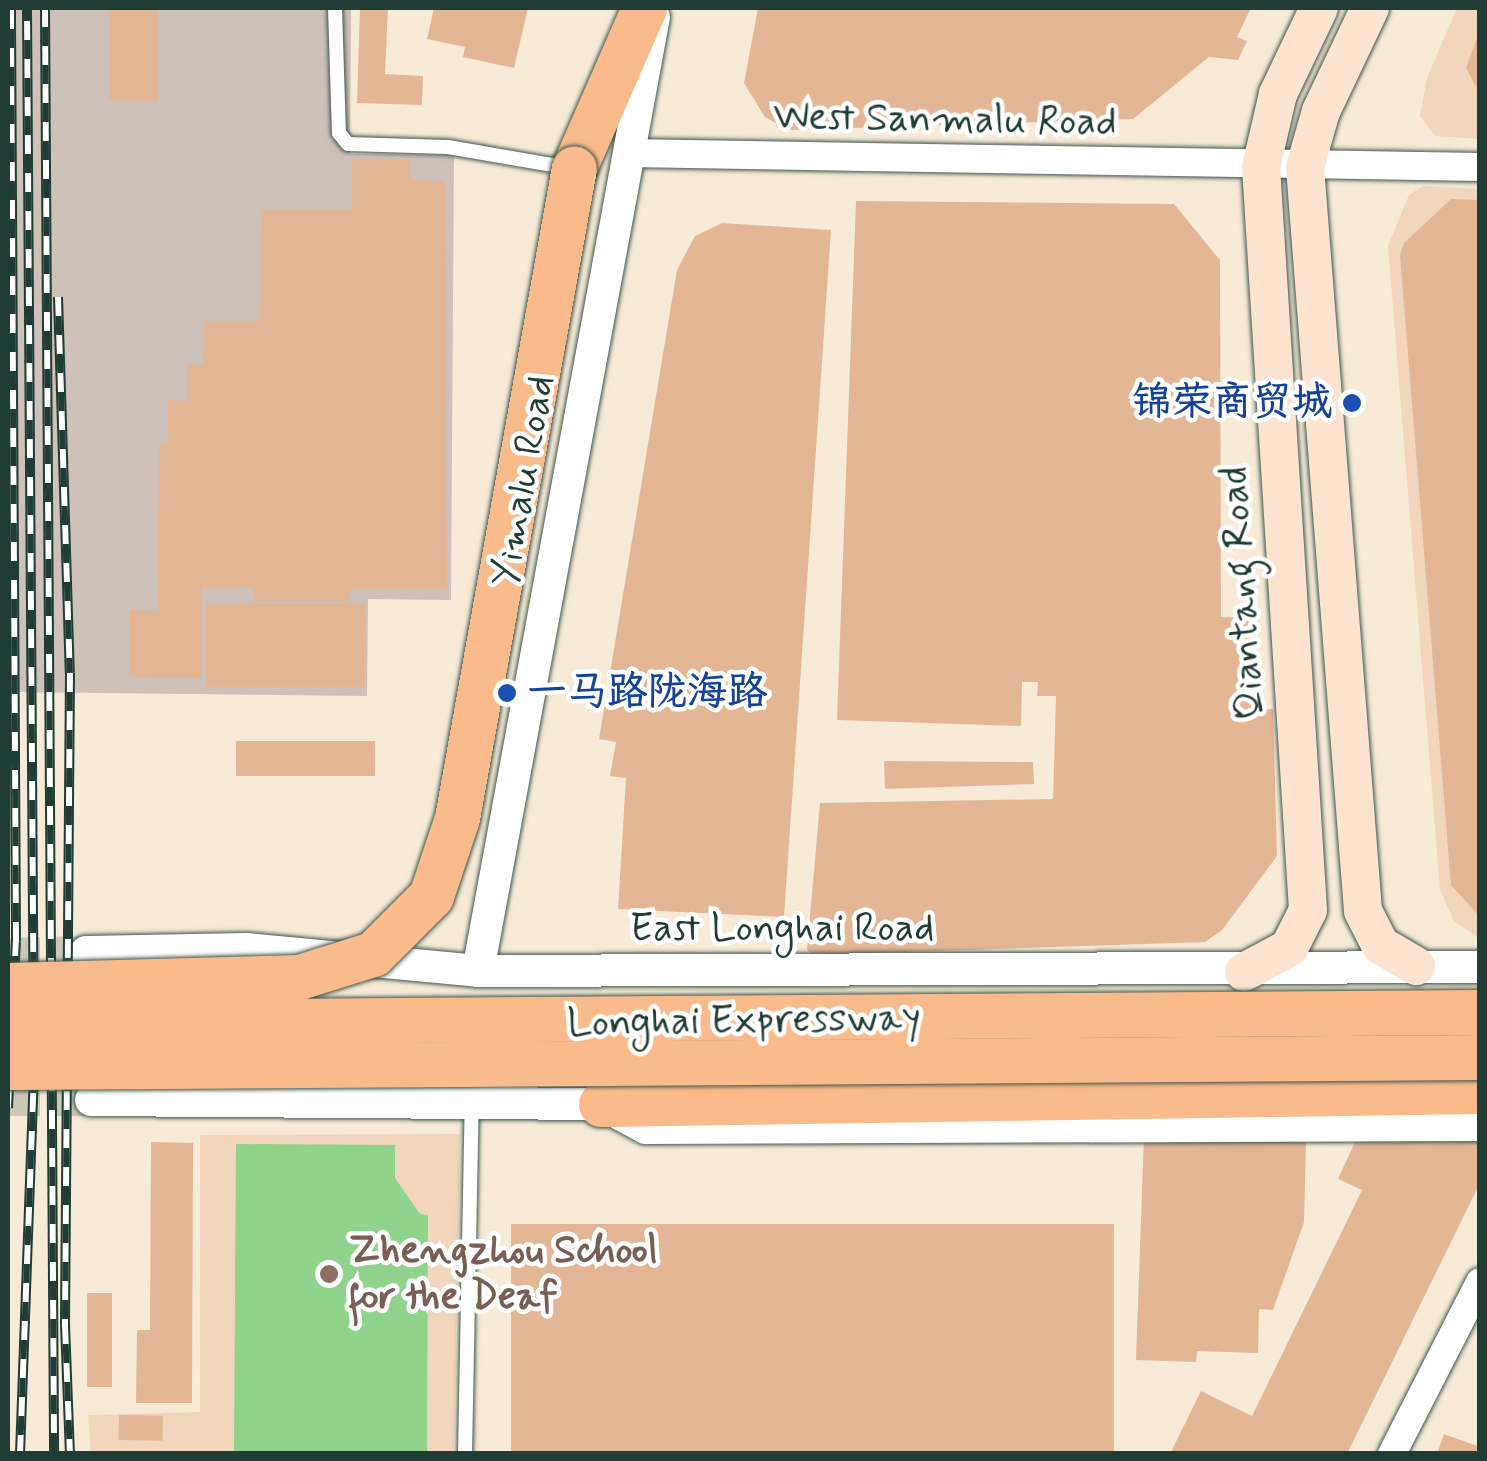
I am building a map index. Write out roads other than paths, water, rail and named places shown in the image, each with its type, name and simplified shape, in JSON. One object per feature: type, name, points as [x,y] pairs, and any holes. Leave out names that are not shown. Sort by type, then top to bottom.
[{"type":"highway","points":[[8,986],[298,977],[373,954],[431,896],[456,818],[574,168],[644,8]]},
{"type":"highway","name":"Longhai Expressway","points":[[8,1023],[1480,1012]]},
{"type":"highway","name":"Longhai Expressway","points":[[8,1067],[1480,1057]]},
{"type":"highway","points":[[601,1104],[1480,1091]]},
{"type":"main road","name":"Qiantang Road","points":[[1244,972],[1290,948],[1308,910],[1261,167],[1278,94],[1319,8]]},
{"type":"main road","points":[[1370,8],[1320,111],[1305,166],[1363,911],[1380,945],[1416,966]]},
{"type":"street","name":"Yimalu Road","points":[[478,970],[656,8]]},
{"type":"street","name":"West Sanmalu Road","points":[[628,153],[1261,167],[1480,167]]},
{"type":"street","name":"East Longhai Road","points":[[86,952],[246,949],[478,970],[1244,972],[1480,967]]},
{"type":"street","points":[[91,1100],[601,1104],[646,1128],[1480,1125]]},
{"type":"street","points":[[1392,1454],[1480,1282]]},
{"type":"lane","points":[[334,8],[339,133],[348,144],[448,148],[574,168]]},
{"type":"lane","points":[[465,1454],[472,1105]]},
{"type":"tunnel","points":[[8,954],[86,952]]},
{"type":"tunnel","points":[[8,1100],[91,1100]]},
{"type":"railway","points":[[8,1108],[16,941],[11,8]]},
{"type":"railway","points":[[20,1454],[34,1066],[27,8]]},
{"type":"railway","points":[[45,8],[54,1454]]},
{"type":"railway","points":[[58,297],[70,673],[65,1325],[70,1454]]},
{"type":"place","name":"锦荣商贸城","points":[[1352,403]]},
{"type":"place","name":"一马路陇海路","points":[[507,693]]},
{"type":"place","name":"Zhengzhou School for the Deaf","points":[[329,1274]]}]
